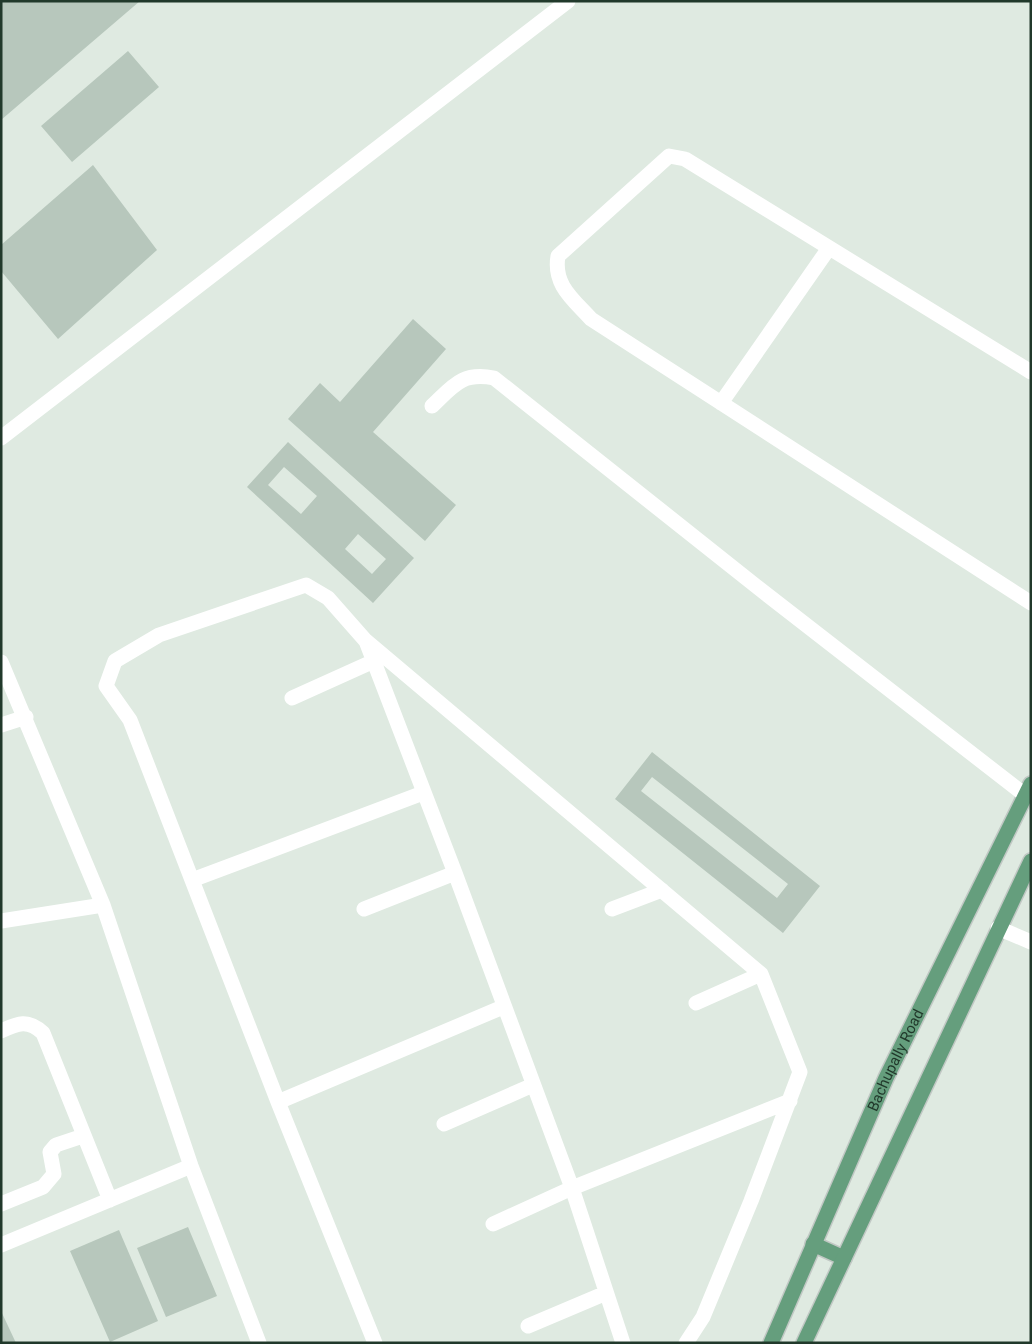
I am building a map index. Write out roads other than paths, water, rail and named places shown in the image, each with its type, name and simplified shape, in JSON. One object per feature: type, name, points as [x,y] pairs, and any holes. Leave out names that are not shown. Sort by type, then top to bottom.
[{"type":"main road","name":"Bachupally Road","points":[[770,1343],[886,1078],[1028,790]]},
{"type":"main road","points":[[804,1343],[1031,861]]},
{"type":"main road","points":[[813,1244],[844,1258]]},
{"type":"street","points":[[1,438],[568,1]]},
{"type":"street","points":[[1031,372],[685,159],[669,156],[558,256],[556,270],[562,286],[591,319],[1031,603]]},
{"type":"street","points":[[722,403],[829,248]]},
{"type":"street","points":[[432,406],[459,380],[470,376],[494,378],[756,586],[1028,790]]},
{"type":"street","points":[[375,1343],[278,1102],[130,720],[106,686],[115,661],[159,635],[306,585],[328,598],[365,640],[761,974],[800,1072],[702,1317],[686,1343]]},
{"type":"street","points":[[365,640],[423,793],[456,873],[503,1007],[572,1188],[623,1343]]},
{"type":"street","points":[[292,698],[374,661]]},
{"type":"street","points":[[1,662],[26,717],[103,905],[191,1166],[259,1343]]},
{"type":"street","points":[[1,725],[26,717]]},
{"type":"street","points":[[192,880],[423,793]]},
{"type":"street","points":[[364,909],[456,873]]},
{"type":"street","points":[[612,909],[662,890]]},
{"type":"street","points":[[1,921],[103,905]]},
{"type":"street","points":[[998,928],[1031,942]]},
{"type":"street","points":[[696,1002],[761,974]]},
{"type":"street","points":[[278,1102],[503,1007]]},
{"type":"street","points":[[1,1031],[26,1022],[34,1025],[43,1033],[110,1200]]},
{"type":"street","points":[[444,1124],[533,1085]]},
{"type":"street","points":[[493,1224],[572,1188],[790,1101]]},
{"type":"street","points":[[1,1204],[49,1182],[54,1174],[50,1152],[56,1146],[83,1136]]},
{"type":"street","points":[[1,1245],[191,1166]]},
{"type":"street","points":[[528,1326],[606,1293]]}]
